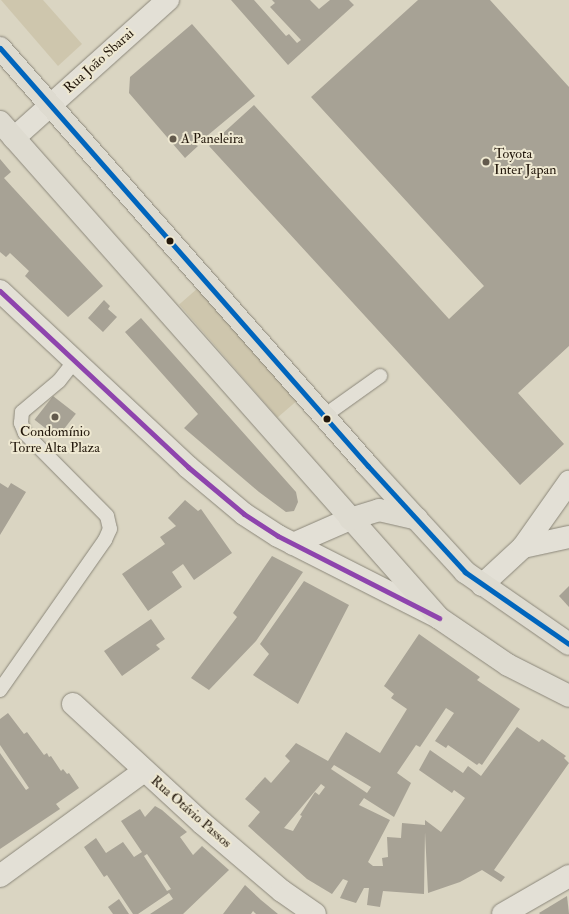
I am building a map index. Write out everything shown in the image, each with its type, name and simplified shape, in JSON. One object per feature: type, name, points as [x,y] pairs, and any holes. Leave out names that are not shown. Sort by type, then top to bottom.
[{"type":"main road","points":[[0,48],[324,416],[465,572],[569,644]]},
{"type":"main road","points":[[7,130],[439,618],[508,665],[569,696]]},
{"type":"main road","points":[[350,519],[379,510],[417,519]]},
{"type":"street","name":"Rua João Sbarai","points":[[7,130],[50,104],[168,0]]},
{"type":"street","points":[[0,290],[76,359],[188,467],[244,514],[293,544],[439,618]]},
{"type":"street","points":[[482,585],[523,547],[569,482]]},
{"type":"street","points":[[293,544],[350,519]]},
{"type":"street","points":[[523,547],[569,537]]},
{"type":"street","name":"Rua Otávio Passos","points":[[73,704],[144,771],[282,891],[315,914]]},
{"type":"street","points":[[0,876],[144,771]]},
{"type":"street","points":[[502,914],[569,876]]},
{"type":"lane","points":[[0,690],[105,540],[110,530],[107,516],[25,433],[21,423],[22,412],[59,381],[76,359]]},
{"type":"lane","points":[[324,416],[380,376]]},
{"type":"shaded area","points":[[1,0],[43,0],[82,44],[58,66]]},
{"type":"shaded area","points":[[198,288],[296,401],[278,418],[179,304]]},
{"type":"building","points":[[231,0],[254,0],[286,36],[289,34],[297,43],[301,40],[270,7],[275,3],[272,0],[310,0],[319,9],[330,0],[349,0],[354,5],[288,65]]},
{"type":"building","points":[[418,0],[490,0],[569,87],[569,346],[518,393],[564,444],[520,485],[209,146],[254,105],[449,319],[484,286],[311,97]]},
{"type":"building","points":[[192,24],[255,96],[196,145],[198,146],[185,158],[129,93],[130,77]]},
{"type":"building","points":[[0,159],[11,172],[4,178],[103,286],[68,317],[25,276],[29,271],[10,253],[6,257],[0,252]]},
{"type":"building","points":[[104,300],[110,306],[108,309],[117,317],[103,332],[88,318]]},
{"type":"building","points":[[141,318],[296,492],[298,502],[294,511],[286,512],[259,492],[184,428],[198,414],[125,332]]},
{"type":"building","name":"Condomínio Torre Alta Plaza","points":[[53,396],[76,414],[57,437],[35,420]]},
{"type":"building","points":[[0,483],[8,488],[11,483],[26,492],[0,535]]},
{"type":"building","points":[[185,500],[198,511],[201,509],[232,553],[194,580],[183,564],[172,572],[182,587],[148,611],[122,574],[165,544],[160,537],[176,526],[168,518]]},
{"type":"building","points":[[272,556],[303,572],[256,641],[209,690],[191,678],[237,617],[233,613]]},
{"type":"building","points":[[304,581],[349,605],[298,704],[253,675],[269,654],[260,644]]},
{"type":"building","points":[[569,586],[569,607],[559,596]]},
{"type":"building","points":[[151,619],[165,639],[156,645],[160,649],[122,676],[104,651]]},
{"type":"building","points":[[419,634],[480,677],[477,680],[520,709],[482,765],[479,763],[477,765],[448,745],[446,748],[435,741],[454,713],[446,708],[420,747],[416,745],[397,773],[411,783],[394,817],[364,798],[359,805],[390,820],[368,862],[373,866],[383,866],[382,858],[388,857],[387,837],[401,838],[402,823],[425,825],[425,820],[441,832],[465,798],[454,790],[452,793],[419,770],[430,750],[463,773],[468,766],[481,776],[517,727],[539,742],[542,739],[566,756],[564,758],[569,763],[494,870],[505,877],[501,882],[482,870],[460,882],[428,893],[425,832],[424,894],[383,891],[380,907],[367,905],[369,888],[364,888],[356,903],[340,898],[348,881],[343,879],[332,894],[307,879],[248,826],[260,812],[245,799],[265,777],[271,783],[290,761],[285,756],[296,743],[328,761],[346,732],[380,753],[407,709],[391,698],[394,694],[384,686]],"holes":[[[334,765],[371,787],[367,793],[331,769]],[[321,784],[325,787],[319,795],[315,792],[300,815],[302,816],[293,831],[284,828]]]},
{"type":"building","points":[[8,713],[24,734],[27,732],[44,755],[47,753],[49,757],[51,756],[61,771],[63,769],[67,774],[69,773],[79,788],[56,804],[60,809],[0,849],[0,753],[26,790],[29,788],[0,745],[0,719]]},
{"type":"building","points":[[155,806],[162,810],[187,832],[180,837],[193,855],[202,846],[229,870],[183,914],[150,914],[173,899],[169,893],[138,914],[133,914],[107,875],[104,877],[84,847],[96,838],[106,853],[123,842],[134,857],[142,852],[121,821],[140,809],[145,817]],"holes":[[[147,854],[171,889],[167,891],[144,856]]]},
{"type":"building","points":[[245,885],[278,914],[256,914],[253,911],[251,914],[223,914]]},
{"type":"building","points":[[567,896],[569,914],[539,913]]},
{"type":"building","points":[[119,899],[129,914],[113,914],[108,907]]},
{"type":"transit line","points":[[0,48],[368,466],[465,572],[569,644]]},
{"type":"transit line","points":[[0,291],[188,467],[244,514],[278,536],[439,618]]},
{"type":"place","name":"A Paneleira","points":[[173,139]]},
{"type":"place","name":"Toyota Inter Japan","points":[[486,162]]},
{"type":"place","name":"Condomínio Torre Alta Plaza","points":[[55,417]]}]
